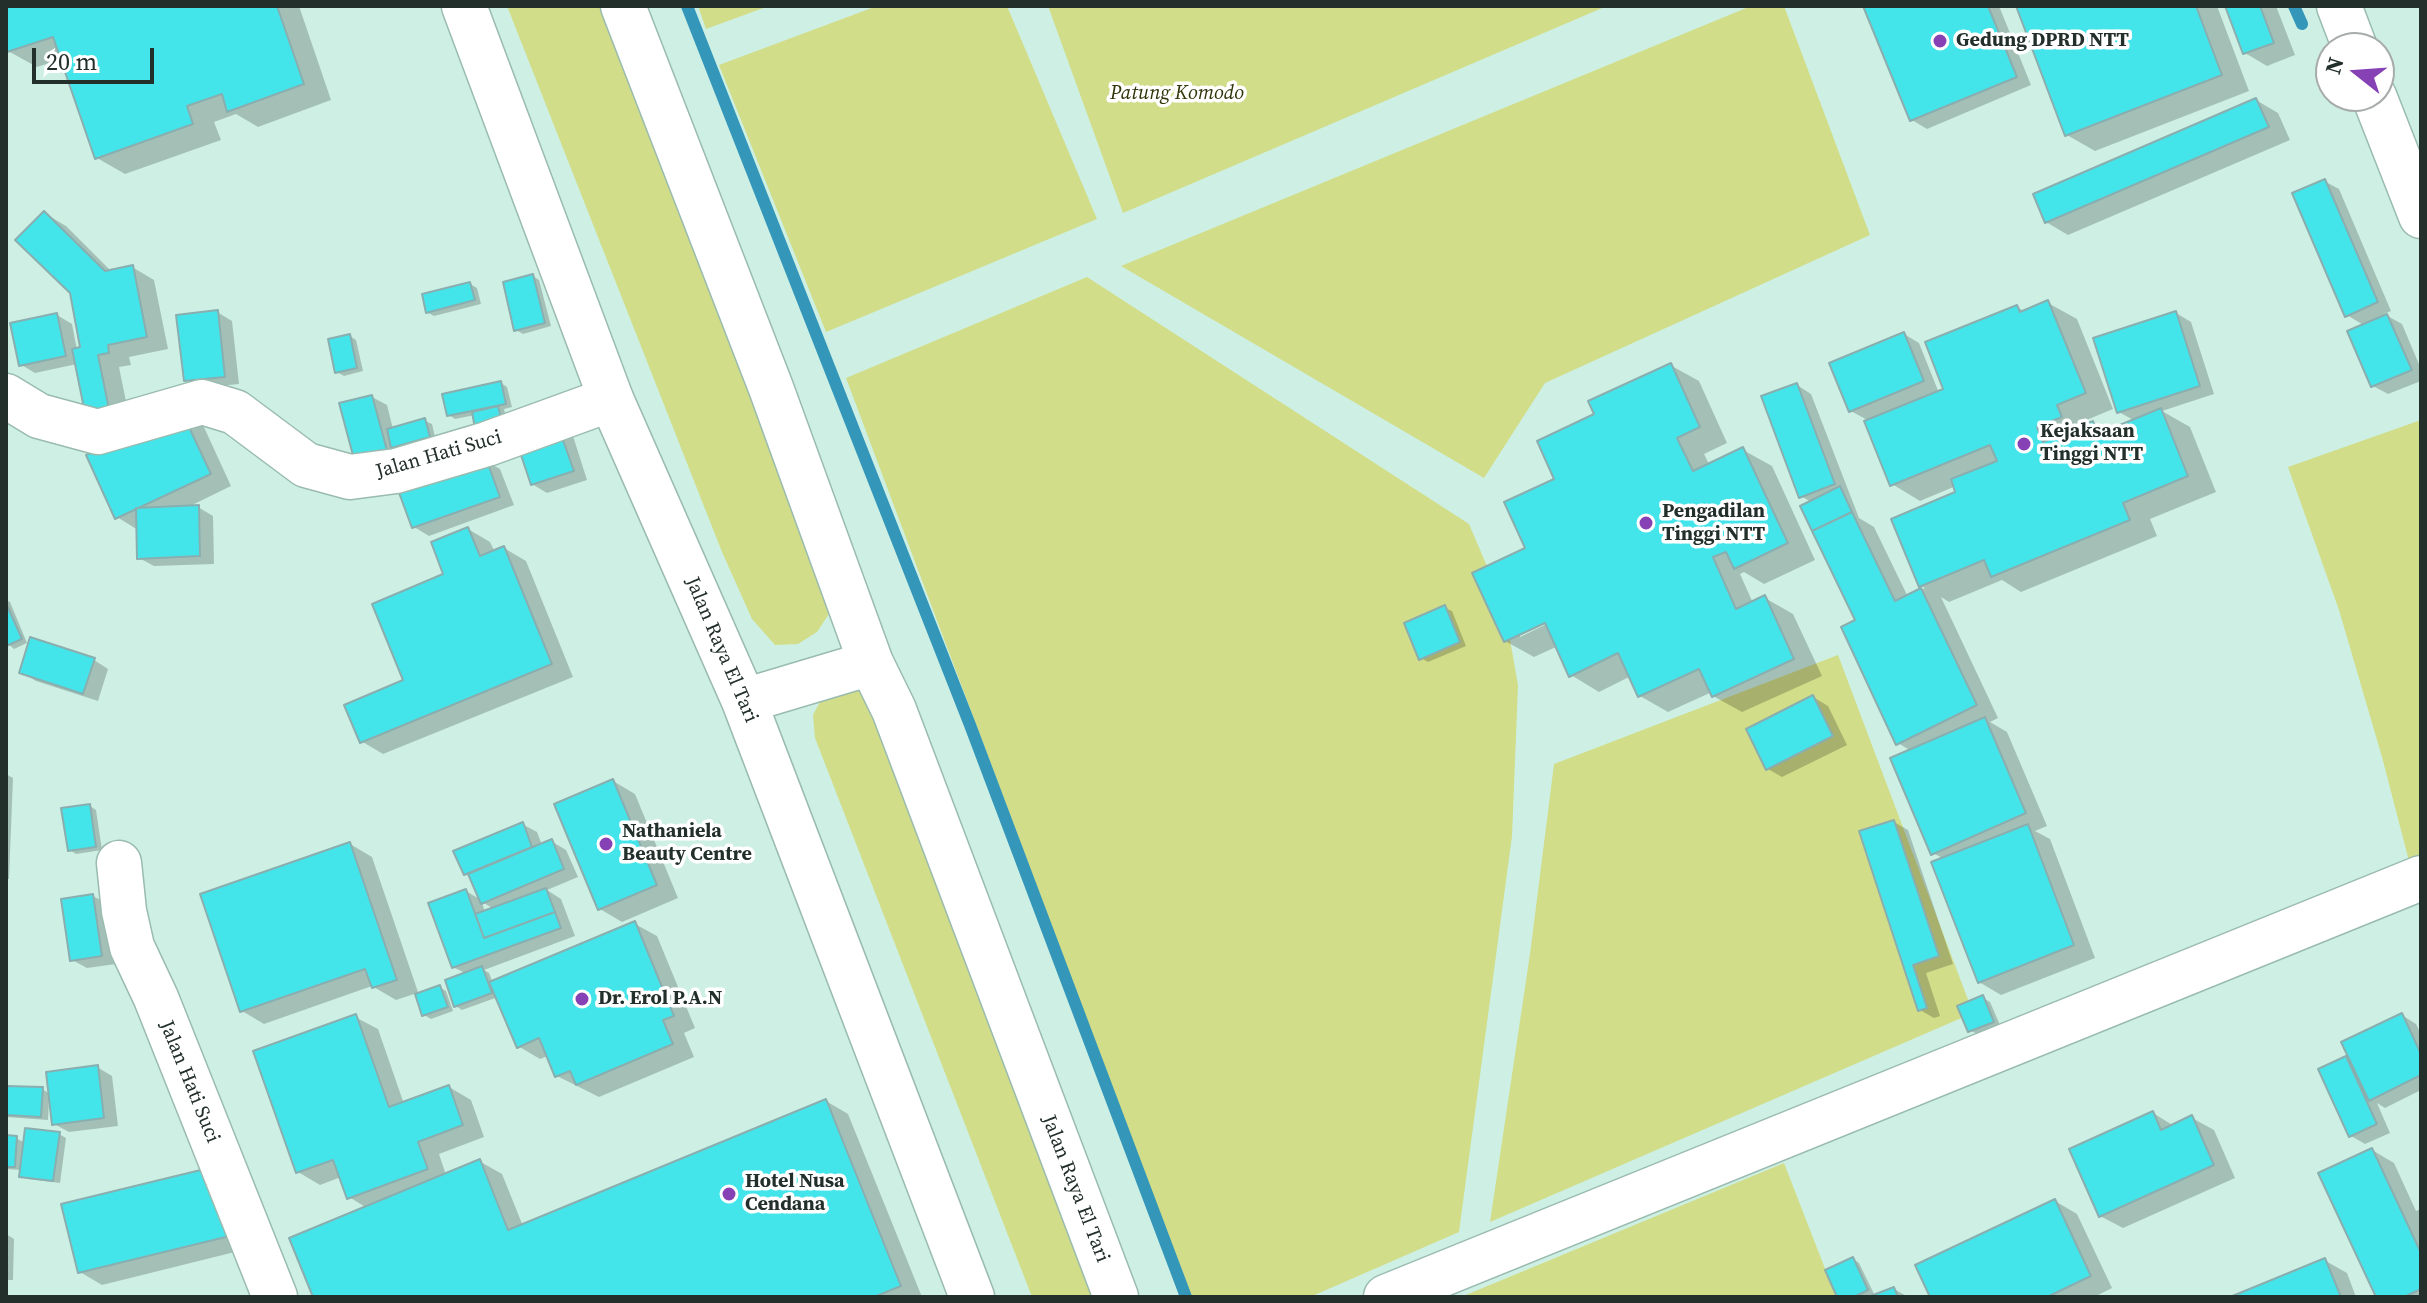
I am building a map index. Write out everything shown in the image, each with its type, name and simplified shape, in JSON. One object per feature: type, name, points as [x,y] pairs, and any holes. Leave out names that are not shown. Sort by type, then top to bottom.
[{"type":"main road","name":"Jalan Raya El Tari","points":[[464,6],[611,399],[744,701],[972,1297]]},
{"type":"main road","name":"Jalan Raya El Tari","points":[[623,6],[771,388],[871,663],[894,710],[1116,1297]]},
{"type":"main road","points":[[2339,6],[2349,32]]},
{"type":"main road","points":[[2380,112],[2421,216]]},
{"type":"main road","name":"Jalan Hati Suci","points":[[6,396],[39,416],[98,432],[202,402],[235,412],[306,465],[350,477],[396,471],[487,444],[611,399]]},
{"type":"main road","points":[[744,701],[871,663]]},
{"type":"main road","name":"Jalan Hati Suci","points":[[119,863],[132,947],[156,998],[275,1297]]},
{"type":"main road","points":[[1386,1297],[2421,878]]},
{"type":"green space","points":[[507,6],[613,6],[831,611],[817,632],[798,644],[775,645],[752,619],[722,552]]},
{"type":"green space","points":[[698,6],[769,6],[706,29]]},
{"type":"green space","points":[[877,6],[1007,6],[1097,219],[826,332],[719,65]]},
{"type":"green space","name":"Patung Komodo","points":[[1048,6],[1607,6],[1123,213]]},
{"type":"green space","points":[[1751,6],[1784,6],[1870,235],[1545,383],[1484,478],[1121,266]]},
{"type":"green space","points":[[1087,277],[1469,524],[1504,606],[1518,685],[1512,836],[1459,1232],[1310,1297],[1191,1297],[846,378]]},
{"type":"green space","points":[[2421,420],[2421,856],[2409,861],[2339,610],[2288,467]]},
{"type":"green space","points":[[1838,655],[1973,1013],[1490,1222],[1530,954],[1554,764]]},
{"type":"green space","points":[[852,686],[871,694],[1099,1297],[1032,1297],[815,738],[813,715],[822,698]]},
{"type":"green space","points":[[1784,1163],[1836,1297],[1461,1297]]},
{"type":"building","points":[[6,6],[277,6],[304,84],[227,112],[222,94],[187,106],[193,124],[95,159],[53,37],[7,52]]},
{"type":"building","name":"Gedung DPRD NTT","points":[[1863,6],[1988,6],[2017,77],[1910,121]]},
{"type":"building","points":[[2016,6],[2196,6],[2222,75],[2065,136]]},
{"type":"building","points":[[2225,6],[2260,6],[2274,43],[2243,54]]},
{"type":"building","points":[[2256,98],[2269,127],[2045,223],[2033,194]]},
{"type":"building","points":[[2325,179],[2378,302],[2345,317],[2292,193]]},
{"type":"building","points":[[44,211],[105,271],[133,265],[147,337],[108,345],[109,353],[98,355],[110,414],[86,418],[72,349],[80,347],[70,293],[15,240]]},
{"type":"building","points":[[533,274],[545,323],[514,331],[503,282]]},
{"type":"building","points":[[470,282],[475,300],[426,313],[422,294]]},
{"type":"building","name":"Kejaksaan Tinggi NTT","points":[[2048,300],[2086,393],[2057,405],[2062,417],[2037,427],[2043,442],[2093,421],[2098,434],[2161,408],[2188,476],[2123,503],[2130,520],[1991,577],[1984,560],[1919,587],[1891,519],[1955,492],[1951,479],[1997,461],[1990,445],[1890,486],[1864,421],[1943,389],[1925,342],[2017,305],[2020,312]]},
{"type":"building","points":[[218,310],[225,377],[184,381],[176,315]]},
{"type":"building","name":"Kejaksaan Tinggi NTT","points":[[2176,311],[2200,386],[2117,413],[2093,338]]},
{"type":"building","points":[[57,313],[66,356],[19,366],[10,323]]},
{"type":"building","points":[[2387,314],[2412,370],[2371,387],[2347,331]]},
{"type":"building","points":[[1904,332],[1924,381],[1849,412],[1829,363]]},
{"type":"building","points":[[350,334],[357,368],[335,373],[328,339]]},
{"type":"building","name":"Pengadilan Tinggi NTT","points":[[1671,363],[1700,427],[1677,438],[1693,471],[1743,447],[1788,543],[1734,569],[1726,552],[1713,557],[1736,609],[1765,595],[1794,659],[1712,697],[1699,669],[1638,697],[1618,653],[1569,677],[1545,623],[1504,642],[1472,573],[1525,548],[1504,502],[1554,479],[1537,441],[1594,414],[1588,401]]},
{"type":"building","points":[[501,381],[506,404],[447,416],[442,394]]},
{"type":"building","points":[[1797,383],[1835,484],[1799,498],[1761,396]]},
{"type":"building","points":[[372,395],[391,465],[358,474],[339,403]]},
{"type":"building","points":[[498,406],[502,422],[475,428],[472,412]]},
{"type":"building","points":[[181,410],[211,474],[115,519],[86,455]]},
{"type":"building","points":[[425,418],[430,437],[391,448],[387,429]]},
{"type":"building","points":[[558,426],[574,471],[531,485],[516,440]]},
{"type":"building","points":[[486,458],[500,497],[412,528],[398,490]]},
{"type":"building","points":[[1840,486],[1852,512],[1812,531],[1800,506]]},
{"type":"building","points":[[199,505],[200,556],[137,559],[136,508]]},
{"type":"building","points":[[1852,512],[1895,601],[1921,588],[1977,705],[1896,745],[1841,627],[1855,620],[1812,531]]},
{"type":"building","points":[[468,527],[480,556],[504,546],[552,664],[360,743],[344,705],[403,680],[372,604],[443,574],[431,542]]},
{"type":"building","points":[[6,603],[22,639],[6,646]]},
{"type":"building","points":[[1445,605],[1460,642],[1419,660],[1404,623]]},
{"type":"building","points":[[30,637],[95,658],[83,694],[19,673]]},
{"type":"building","points":[[1813,695],[1833,736],[1766,770],[1746,729]]},
{"type":"building","points":[[1985,717],[2026,813],[1931,855],[1890,758]]},
{"type":"building","name":"Nathaniela Beauty Centre","points":[[613,779],[657,885],[598,910],[554,804]]},
{"type":"building","points":[[90,804],[96,847],[68,851],[61,808]]},
{"type":"building","points":[[1894,820],[1939,956],[1913,965],[1927,1008],[1918,1011],[1859,831]]},
{"type":"building","points":[[523,822],[532,847],[464,875],[453,851]]},
{"type":"building","points":[[2028,824],[2074,945],[1978,983],[1931,862]]},
{"type":"building","points":[[552,839],[564,869],[481,904],[468,874]]},
{"type":"building","points":[[350,842],[397,980],[372,988],[365,969],[240,1012],[200,894]]},
{"type":"building","points":[[546,888],[555,912],[484,938],[475,914]]},
{"type":"building","points":[[466,889],[484,938],[555,912],[561,928],[452,968],[428,903]]},
{"type":"building","points":[[93,894],[102,956],[70,961],[61,899]]},
{"type":"building","name":"Dr. Erol P.A.N","points":[[635,921],[674,1016],[663,1020],[673,1044],[576,1085],[570,1071],[555,1077],[539,1038],[517,1048],[489,982]]},
{"type":"building","points":[[482,966],[492,993],[454,1007],[445,980]]},
{"type":"building","points":[[440,985],[448,1007],[422,1016],[415,994]]},
{"type":"building","points":[[1983,995],[1994,1022],[1968,1032],[1957,1006]]},
{"type":"building","points":[[2402,1013],[2421,1054],[2421,1075],[2369,1101],[2341,1042]]},
{"type":"building","points":[[356,1014],[389,1107],[449,1085],[463,1125],[418,1142],[428,1169],[347,1199],[333,1160],[296,1173],[253,1051]]},
{"type":"building","points":[[2346,1056],[2377,1124],[2349,1137],[2318,1069]]},
{"type":"building","points":[[98,1065],[104,1118],[52,1125],[46,1072]]},
{"type":"building","points":[[6,1086],[43,1087],[41,1117],[6,1115]]},
{"type":"building","name":"Hotel Nusa Cendana","points":[[826,1099],[901,1286],[874,1297],[313,1297],[289,1238],[480,1159],[508,1230]]},
{"type":"building","points":[[2153,1111],[2161,1130],[2192,1115],[2214,1165],[2099,1217],[2069,1149]]},
{"type":"building","points":[[25,1128],[60,1132],[53,1181],[19,1177]]},
{"type":"building","points":[[6,1135],[17,1136],[15,1167],[6,1167]]},
{"type":"building","points":[[2372,1148],[2421,1253],[2421,1289],[2404,1297],[2376,1297],[2318,1173]]},
{"type":"building","points":[[213,1167],[230,1236],[78,1273],[61,1204]]},
{"type":"building","points":[[2055,1199],[2091,1276],[2047,1297],[1930,1297],[1915,1265]]},
{"type":"building","points":[[1853,1257],[1868,1290],[1854,1297],[1837,1297],[1825,1270]]},
{"type":"building","points":[[2325,1258],[2341,1297],[2230,1297]]},
{"type":"building","points":[[1894,1287],[1898,1297],[1868,1297]]},
{"type":"waterway","points":[[687,6],[970,725],[1186,1297]]},
{"type":"waterway","points":[[2294,6],[2302,24]]},
{"type":"place","name":"Gedung DPRD NTT","points":[[1940,41]]},
{"type":"place","name":"Kejaksaan Tinggi NTT","points":[[2024,444]]},
{"type":"place","name":"Pengadilan Tinggi NTT","points":[[1646,523]]},
{"type":"place","name":"Nathaniela Beauty Centre","points":[[606,844]]},
{"type":"place","name":"Dr. Erol P.A.N","points":[[582,999]]},
{"type":"place","name":"Hotel Nusa Cendana","points":[[729,1194]]}]
